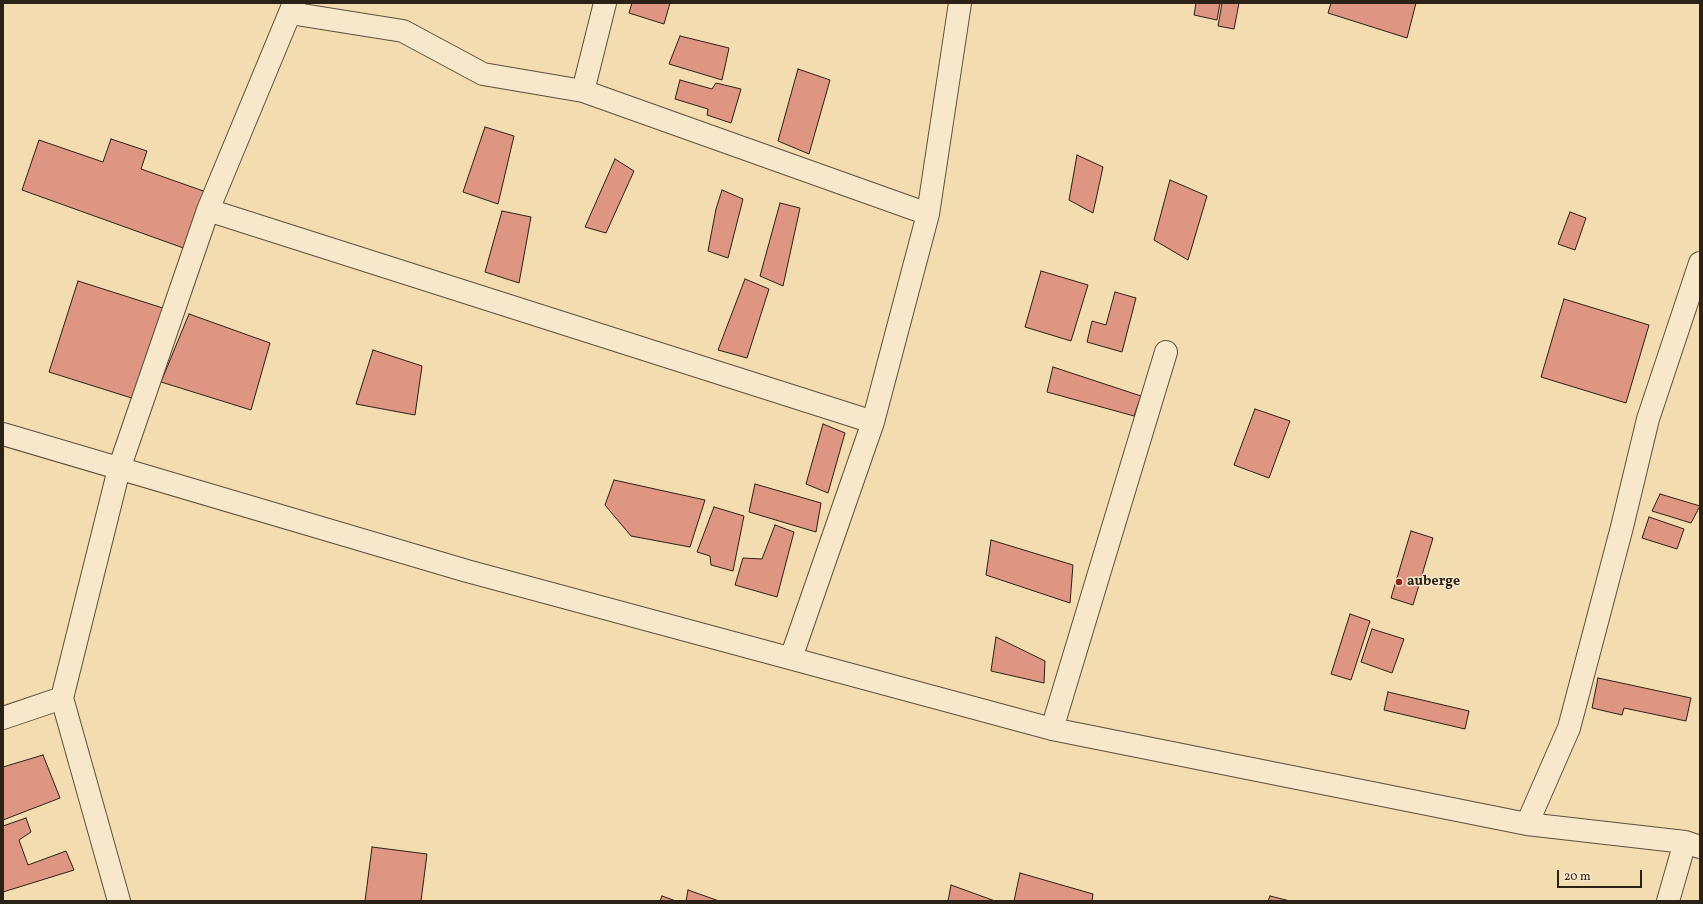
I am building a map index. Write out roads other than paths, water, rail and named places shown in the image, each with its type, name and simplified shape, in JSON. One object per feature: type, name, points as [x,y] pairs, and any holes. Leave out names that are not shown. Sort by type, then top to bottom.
[{"type":"street","points":[[583,91],[605,3]]},
{"type":"street","points":[[791,658],[873,422],[928,214],[960,3]]},
{"type":"street","points":[[120,901],[62,698],[119,469],[208,210],[292,8],[403,31],[483,74],[583,91],[928,214]]},
{"type":"street","points":[[208,210],[873,422]]},
{"type":"street","points":[[1527,824],[1569,728],[1622,527],[1648,420],[1700,263]]},
{"type":"street","points":[[1052,730],[1166,352]]},
{"type":"street","points":[[3,434],[460,569],[1052,730],[1527,824],[1692,845],[1668,901]]},
{"type":"street","points":[[3,718],[62,698]]},
{"type":"place","name":"auberge","points":[[1399,582]]}]
